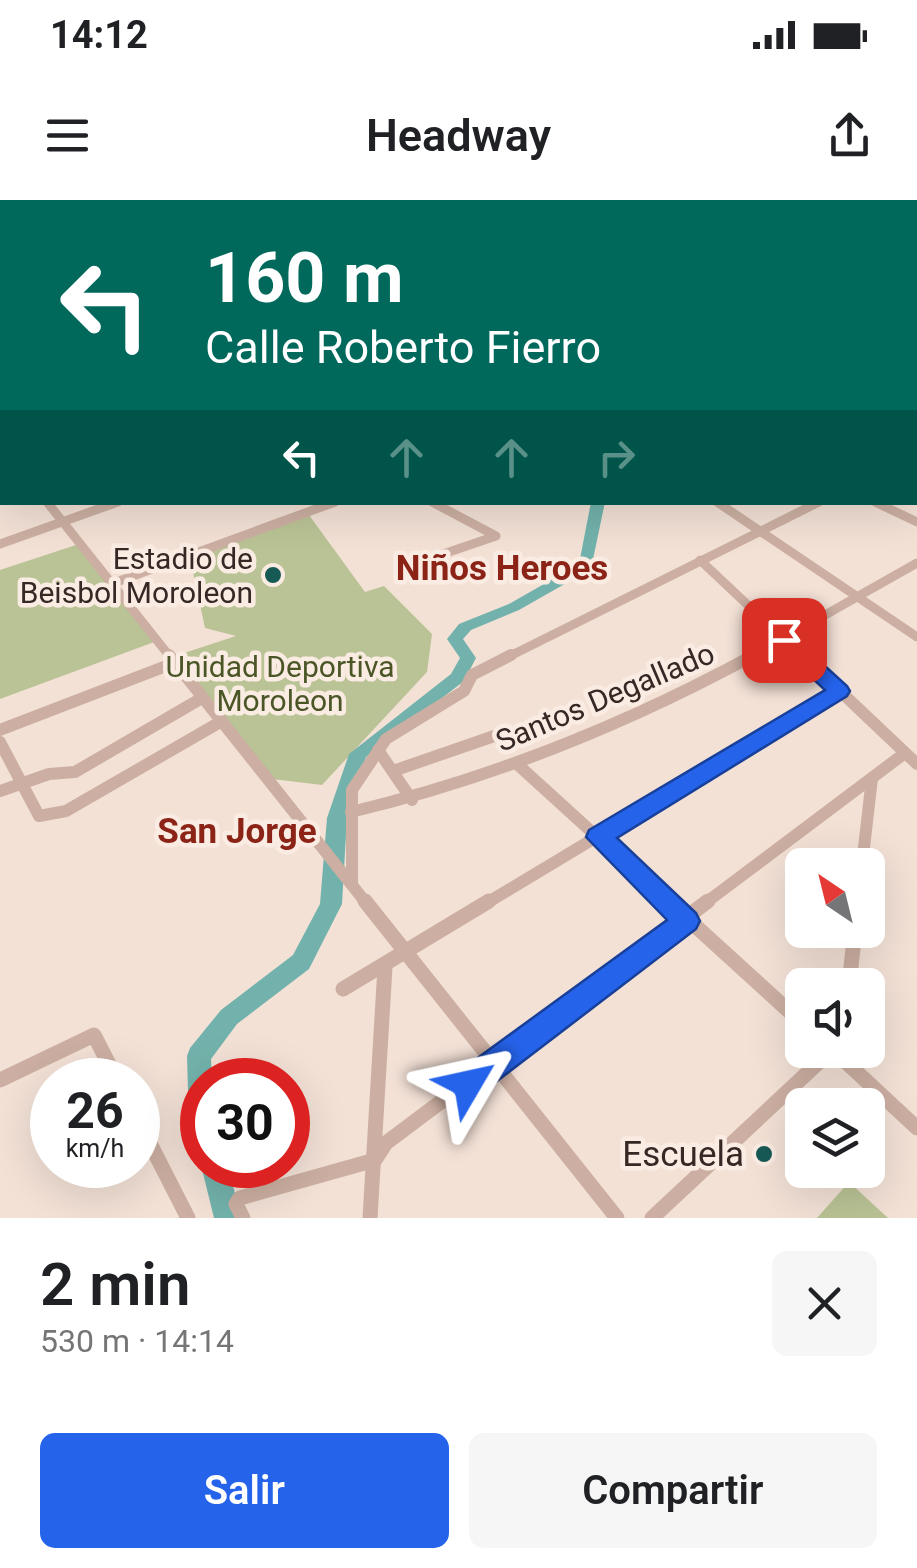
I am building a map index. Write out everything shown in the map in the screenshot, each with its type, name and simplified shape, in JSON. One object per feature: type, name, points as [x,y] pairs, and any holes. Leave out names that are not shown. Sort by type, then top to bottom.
[{"type":"street","points":[[49,505],[617,1218]]},
{"type":"street","points":[[0,544],[110,505]]},
{"type":"street","points":[[111,584],[327,505]]},
{"type":"street","points":[[405,567],[496,536],[438,505]]},
{"type":"street","points":[[720,505],[917,637]]},
{"type":"street","points":[[351,882],[352,790],[386,739],[464,691],[472,674],[813,505]]},
{"type":"street","points":[[881,505],[917,522]]},
{"type":"street","points":[[240,1211],[240,1198],[375,1160],[386,1143],[872,778],[911,759],[700,560]]},
{"type":"street","name":"Santos Degallado","points":[[351,812],[448,791],[650,711],[917,563]]},
{"type":"street","points":[[0,730],[174,663]]},
{"type":"street","points":[[342,989],[385,967],[839,691]]},
{"type":"street","points":[[0,792],[50,774],[75,772],[202,698]]},
{"type":"street","points":[[0,742],[40,816],[66,811],[222,721]]},
{"type":"street","points":[[393,771],[500,734]]},
{"type":"street","points":[[378,750],[412,800]]},
{"type":"street","points":[[516,763],[785,1008]]},
{"type":"street","points":[[864,848],[872,778]]},
{"type":"street","points":[[370,1218],[385,967]]},
{"type":"street","points":[[45,1058],[94,1034],[107,1058]]},
{"type":"street","points":[[0,1080],[30,1065]]},
{"type":"street","points":[[652,1218],[814,1068]]},
{"type":"street","points":[[852,1068],[917,1128]]},
{"type":"street","points":[[160,1163],[188,1218]]},
{"type":"green space","name":"Unidad Deportiva Moroleon","points":[[309,515],[365,592],[384,586],[432,634],[427,672],[322,785],[272,779],[175,656],[236,636],[205,628],[190,558]]},
{"type":"green space","points":[[79,544],[157,641],[0,699],[0,570]]},
{"type":"green space","points":[[844,1188],[856,1188],[888,1218],[817,1218]]},
{"type":"waterway","points":[[199,1058],[229,1017],[301,962],[331,904],[337,818],[358,754],[458,677],[468,658],[455,639],[465,627],[514,607],[586,566],[597,505]]},
{"type":"waterway","points":[[220,1188],[228,1218]]},
{"type":"place","name":"Estadio de Beisbol Moroleon","points":[[273,575]]},
{"type":"place","name":"Escuela","points":[[764,1154]]},
{"type":"district","name":"Niños Heroes","points":[[502,568]]},
{"type":"district","name":"San Jorge","points":[[237,831]]},
{"type":"route","points":[[468,1084],[686,921],[598,837],[839,691],[784,640]]}]
